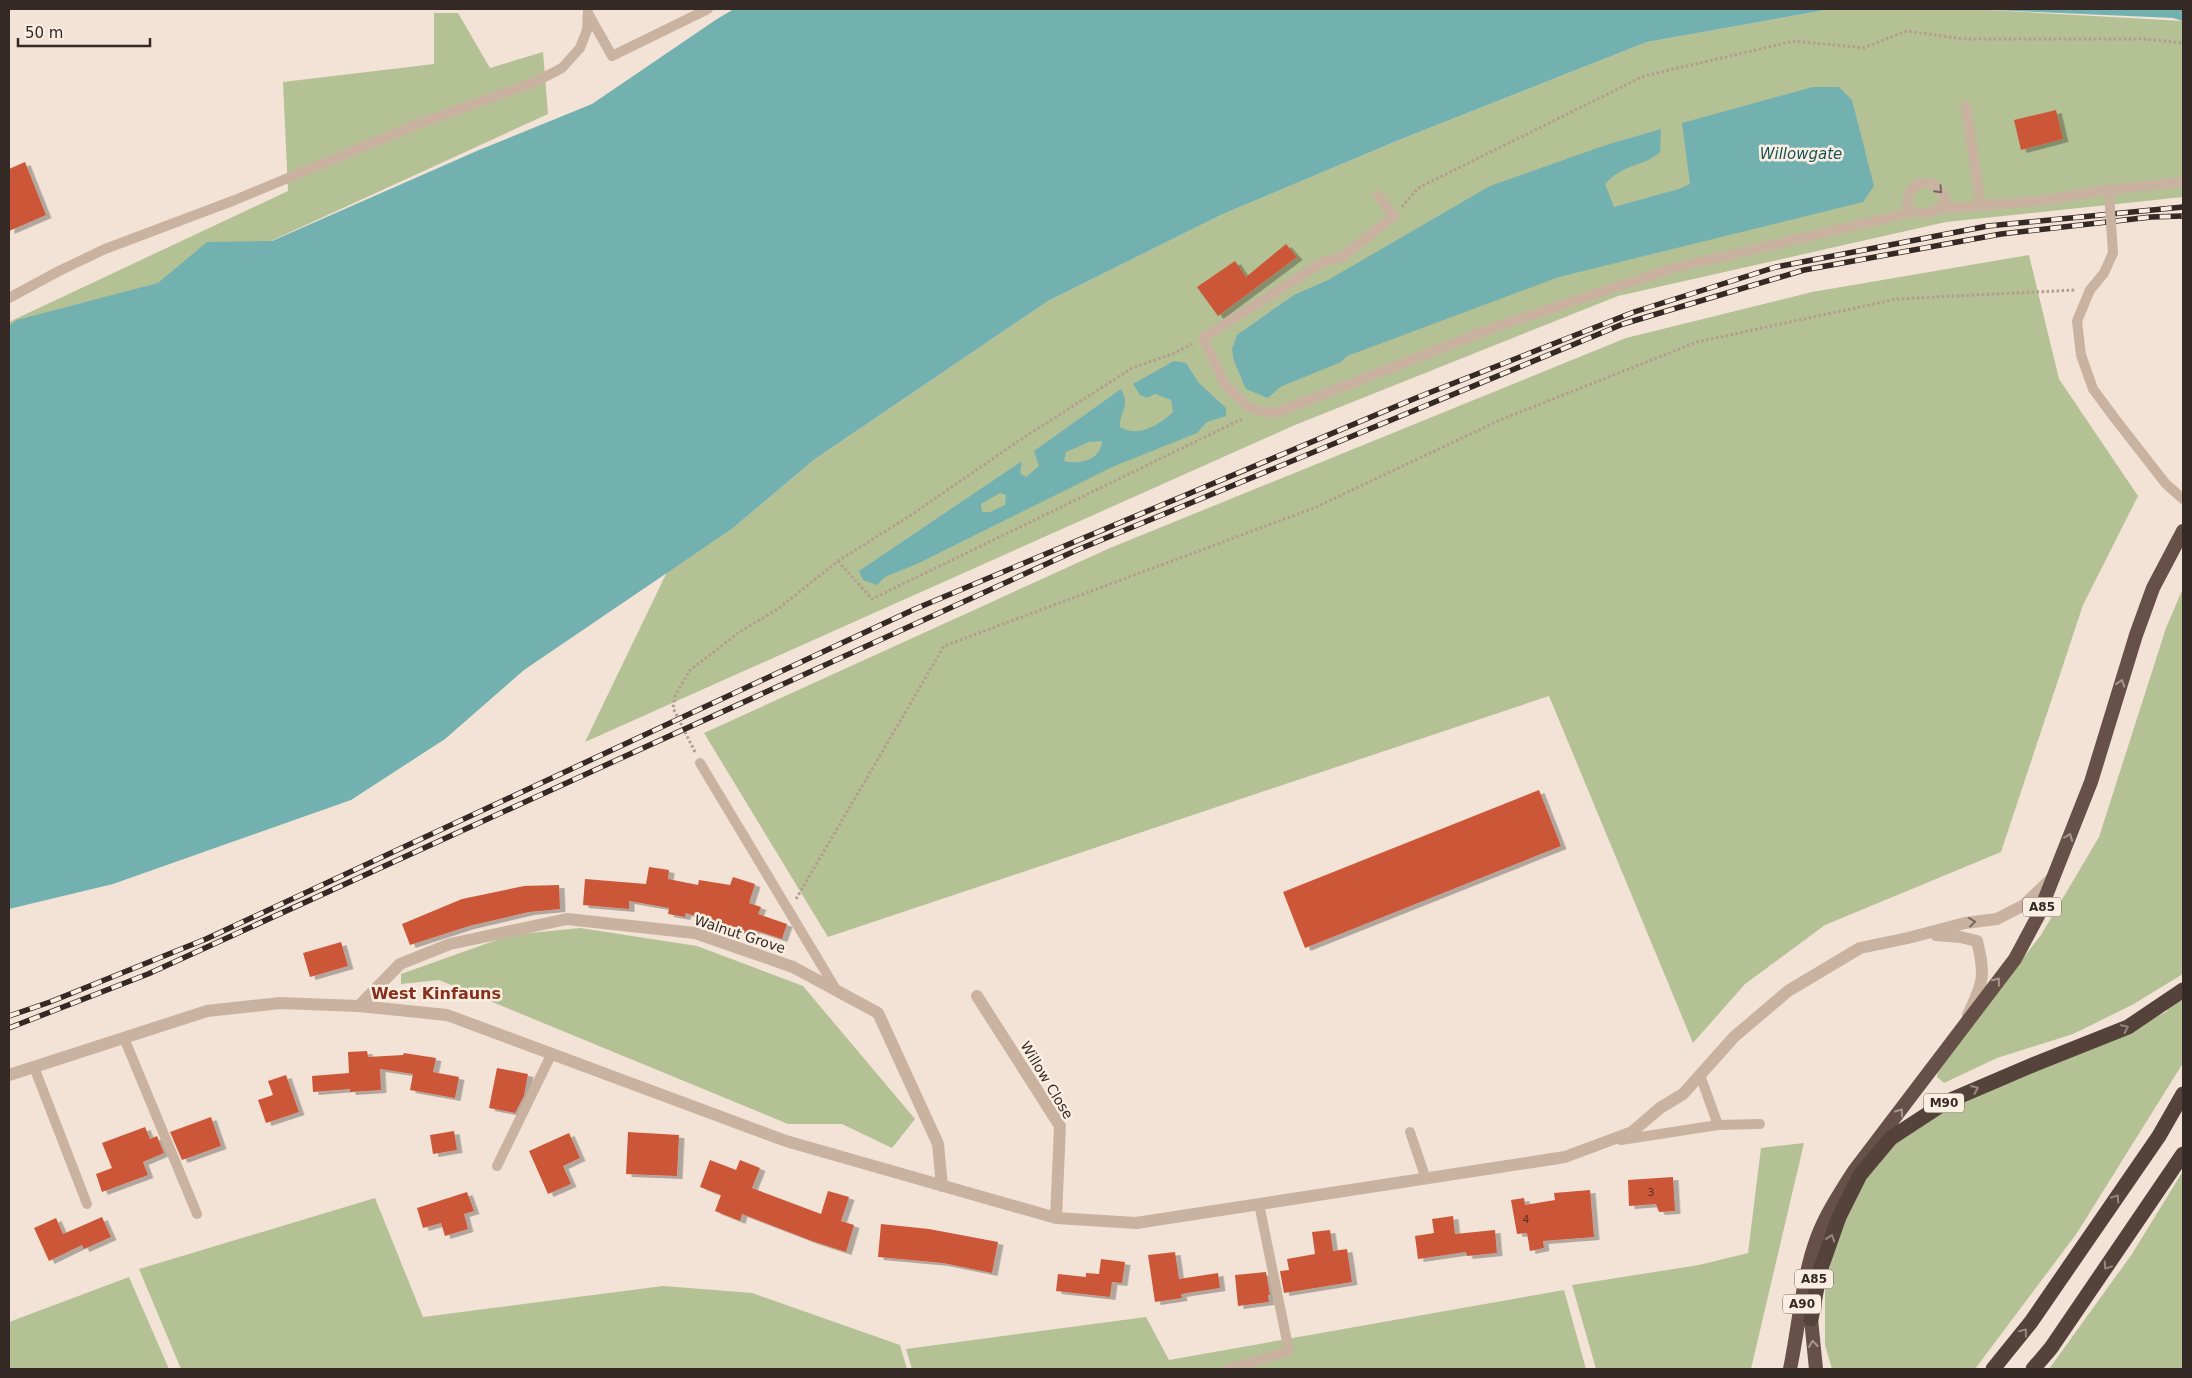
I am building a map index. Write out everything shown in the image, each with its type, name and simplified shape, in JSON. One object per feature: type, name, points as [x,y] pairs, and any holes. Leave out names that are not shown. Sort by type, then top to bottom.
[{"type":"highway","name":"A85","points":[[1816,1369],[1811,1319],[1816,1240],[1832,1204],[1854,1171],[2015,959],[2038,916],[2091,782],[2136,635],[2150,597],[2183,531]]},
{"type":"highway","name":"M90","points":[[1811,1319],[1820,1271],[1839,1217],[1860,1175],[1891,1138],[1946,1102],[2128,1027],[2183,990]]},
{"type":"highway","points":[[1993,1369],[2037,1314],[2159,1136],[2183,1094]]},
{"type":"highway","points":[[2033,1369],[2056,1340],[2183,1154]]},
{"type":"highway","name":"A90","points":[[1790,1369],[1816,1240]]},
{"type":"street","points":[[9,1075],[207,1011],[280,1003],[359,1006],[447,1015],[786,1141],[1056,1218],[1136,1223],[1565,1157],[1632,1132],[1660,1108],[1684,1094],[1734,1037],[1788,991],[1860,948],[1965,923],[1997,919],[2024,905],[2055,874]]},
{"type":"street","name":"Walnut Grove","points":[[359,1006],[400,964],[450,944],[567,919],[695,933],[793,967],[878,1013],[938,1144],[942,1186]]},
{"type":"street","points":[[1908,938],[1941,935],[1960,936],[1977,941],[1984,966],[1980,990],[1958,1034]]},
{"type":"street","name":"Willow Close","points":[[977,996],[1060,1126],[1056,1218]]},
{"type":"lane","points":[[588,12],[612,56],[708,9]]},
{"type":"lane","points":[[9,298],[59,270],[106,249],[235,200],[413,126],[535,82],[562,68],[580,48],[587,30],[588,12]]},
{"type":"lane","points":[[1966,106],[1982,206]]},
{"type":"lane","points":[[1378,194],[1394,216],[1342,257],[1323,262],[1203,338],[1225,385],[1245,403],[1259,411],[1278,412],[1498,326],[1674,268],[1914,212],[1926,214],[1939,209],[2039,201],[2183,182]]},
{"type":"lane","points":[[1914,212],[1907,206],[1910,191],[1919,183],[1934,184],[1946,198],[1939,209]]},
{"type":"lane","points":[[2108,191],[2113,253],[2104,273],[2090,290],[2078,321],[2080,355],[2094,389],[2166,484],[2183,500]]},
{"type":"lane","points":[[700,763],[837,991]]},
{"type":"lane","points":[[124,1038],[197,1214]]},
{"type":"lane","points":[[497,1166],[552,1053]]},
{"type":"lane","points":[[34,1067],[87,1204]]},
{"type":"lane","points":[[1700,1075],[1718,1125]]},
{"type":"lane","points":[[1603,1143],[1718,1125],[1760,1124]]},
{"type":"lane","points":[[1410,1132],[1426,1179]]},
{"type":"lane","points":[[1227,1369],[1289,1352],[1259,1204]]},
{"type":"path","points":[[1394,216],[1418,188],[1644,76],[1794,41],[1864,48],[1906,31],[1965,39],[2144,39],[2183,43]]},
{"type":"path","points":[[789,910],[944,646],[1314,508],[1500,420],[1697,342],[1897,299],[2090,290]]},
{"type":"path","points":[[700,763],[673,708],[675,696],[690,670],[741,630],[778,609],[838,561],[1132,368],[1175,353],[1203,338]]},
{"type":"path","points":[[838,561],[872,599],[1259,411]]},
{"type":"green space","points":[[1831,9],[1971,9],[2183,21],[2183,197],[1946,222],[1618,296],[1295,425],[585,742],[667,572],[733,528],[815,459],[1048,301],[1223,214],[1399,140],[1647,42]]},
{"type":"green space","points":[[434,13],[458,13],[490,68],[543,52],[548,114],[271,241],[9,374],[9,322],[288,191],[283,82],[434,64]]},
{"type":"green space","points":[[2029,255],[2059,379],[2138,496],[2083,605],[2001,852],[1825,925],[1745,984],[1693,1043],[1549,696],[828,937],[704,733],[1110,548],[1626,338],[1812,292]]},
{"type":"green space","points":[[2183,588],[2183,974],[2132,1005],[2073,1034],[1997,1058],[1944,1083],[1937,1077],[1938,1068],[2041,935],[2099,837],[2166,628]]},
{"type":"green space","points":[[580,928],[697,946],[803,986],[915,1119],[892,1148],[842,1124],[788,1124],[439,980],[401,984],[401,974],[511,935]]},
{"type":"green space","points":[[2183,992],[2183,1063],[2077,1233],[1975,1369],[1832,1369],[1825,1345],[1825,1286],[1841,1219],[1861,1182],[1893,1142],[1947,1105],[2098,1044],[2166,1012],[2177,995]]},
{"type":"green space","points":[[1804,1143],[1751,1369],[1596,1369],[1572,1285],[1699,1265],[1748,1253],[1761,1148]]},
{"type":"green space","points":[[2183,1171],[2183,1369],[2049,1369],[2132,1254]]},
{"type":"green space","points":[[375,1198],[423,1317],[663,1286],[752,1293],[900,1345],[907,1369],[181,1369],[139,1269]]},
{"type":"green space","points":[[129,1277],[169,1369],[9,1369],[9,1322]]},
{"type":"green space","points":[[1564,1290],[1586,1369],[912,1369],[906,1349],[1146,1317],[1169,1360]]},
{"type":"water","points":[[734,9],[1831,9],[1647,42],[1399,140],[1223,214],[1048,301],[815,459],[733,528],[524,670],[445,739],[351,800],[113,884],[9,909],[9,326],[17,320],[158,283],[207,242],[272,241],[479,150],[592,104]]},
{"type":"water","points":[[1971,9],[2183,9],[2183,21],[2173,18]]},
{"type":"water","name":"Willowgate","points":[[1813,87],[1839,87],[1852,100],[1874,186],[1863,202],[1559,277],[1347,356],[1341,362],[1280,387],[1268,398],[1246,389],[1234,361],[1232,349],[1237,335],[1294,295],[1328,280],[1490,186],[1606,145],[1661,129],[1660,152],[1647,161],[1626,168],[1605,184],[1614,207],[1679,189],[1690,184],[1682,123]]},
{"type":"water","points":[[1174,361],[1186,363],[1198,382],[1226,408],[1226,416],[1207,422],[1197,433],[1112,467],[919,563],[885,577],[877,585],[863,580],[859,571],[1022,461],[1020,473],[1026,477],[1039,466],[1034,451],[1121,389],[1125,405],[1120,427],[1127,430],[1141,431],[1155,425],[1173,412],[1171,400],[1155,394],[1147,398],[1140,395],[1133,384]],"holes":[[[1102,441],[1098,453],[1089,460],[1077,462],[1064,461],[1066,452],[1089,442]],[[1000,493],[1006,495],[1005,505],[990,512],[982,512],[981,504]]]},
{"type":"building","points":[[2056,110],[2063,139],[2021,150],[2014,120]]},
{"type":"building","points":[[25,162],[46,215],[9,231],[9,169]]},
{"type":"building","points":[[1286,244],[1297,257],[1218,316],[1197,287],[1235,261],[1246,277]]},
{"type":"building","points":[[1539,790],[1561,846],[1305,948],[1283,892]]},
{"type":"building","points":[[649,867],[669,870],[668,879],[698,885],[699,880],[730,885],[733,877],[755,884],[749,903],[761,907],[758,914],[787,924],[782,939],[754,930],[752,936],[686,913],[685,917],[668,914],[669,908],[629,901],[629,909],[583,905],[585,879],[646,884]]},
{"type":"building","points":[[559,885],[560,909],[529,912],[469,926],[410,945],[402,924],[462,899],[524,886]]},
{"type":"building","points":[[341,942],[348,966],[310,977],[303,953]]},
{"type":"building","points":[[367,1051],[368,1057],[403,1055],[404,1053],[436,1058],[433,1072],[459,1077],[455,1098],[410,1090],[413,1074],[380,1069],[381,1090],[350,1092],[350,1089],[313,1092],[312,1076],[349,1073],[348,1052]]},
{"type":"building","points":[[497,1068],[528,1074],[524,1096],[515,1113],[489,1108]]},
{"type":"building","points":[[286,1075],[299,1112],[266,1123],[258,1100],[273,1095],[268,1081]]},
{"type":"building","points":[[211,1117],[221,1146],[182,1160],[170,1132]]},
{"type":"building","points":[[145,1127],[150,1139],[157,1136],[164,1153],[143,1162],[148,1175],[102,1192],[96,1174],[112,1168],[102,1143]]},
{"type":"building","points":[[454,1131],[457,1150],[433,1154],[430,1135]]},
{"type":"building","points":[[628,1132],[679,1135],[677,1176],[626,1174]]},
{"type":"building","points":[[569,1133],[580,1158],[563,1166],[571,1184],[548,1194],[529,1151]]},
{"type":"building","points":[[710,1160],[736,1170],[740,1160],[760,1168],[752,1188],[821,1214],[828,1191],[849,1197],[841,1221],[854,1225],[846,1252],[742,1214],[740,1221],[715,1211],[721,1195],[700,1187]]},
{"type":"building","points":[[1673,1177],[1675,1211],[1659,1212],[1656,1204],[1629,1206],[1628,1180]]},
{"type":"building","points":[[1590,1190],[1594,1237],[1543,1241],[1544,1248],[1530,1251],[1527,1233],[1517,1234],[1511,1200],[1524,1198],[1525,1205],[1555,1200],[1554,1193]]},
{"type":"building","points":[[467,1192],[474,1211],[464,1214],[468,1229],[445,1236],[441,1223],[423,1228],[417,1208]]},
{"type":"building","points":[[1453,1216],[1455,1234],[1495,1230],[1497,1253],[1467,1256],[1466,1252],[1418,1259],[1415,1236],[1434,1233],[1432,1219]]},
{"type":"building","points":[[102,1217],[111,1237],[84,1249],[82,1245],[49,1261],[34,1228],[56,1218],[63,1234]]},
{"type":"building","points":[[881,1224],[929,1229],[998,1242],[992,1273],[943,1263],[878,1257]]},
{"type":"building","points":[[1330,1230],[1333,1251],[1347,1249],[1352,1282],[1284,1293],[1280,1271],[1289,1270],[1287,1259],[1315,1254],[1312,1232]]},
{"type":"building","points":[[1175,1252],[1179,1279],[1218,1273],[1220,1288],[1181,1294],[1182,1298],[1155,1302],[1148,1255]]},
{"type":"building","points":[[1101,1259],[1125,1262],[1122,1283],[1112,1282],[1110,1297],[1056,1291],[1058,1274],[1086,1277],[1086,1273],[1099,1274]]},
{"type":"building","points":[[1266,1272],[1270,1295],[1268,1295],[1269,1302],[1238,1306],[1235,1275]]},
{"type":"railway","points":[[9,1016],[50,1002],[206,939],[915,609],[1416,398],[1634,312],[1776,267],[1988,226],[2183,207]]},
{"type":"railway","points":[[9,1028],[148,974],[1077,550],[1623,324],[1804,270],[2001,234],[2151,217],[2183,216]]},
{"type":"district","name":"West Kinfauns","points":[[436,993]]}]
